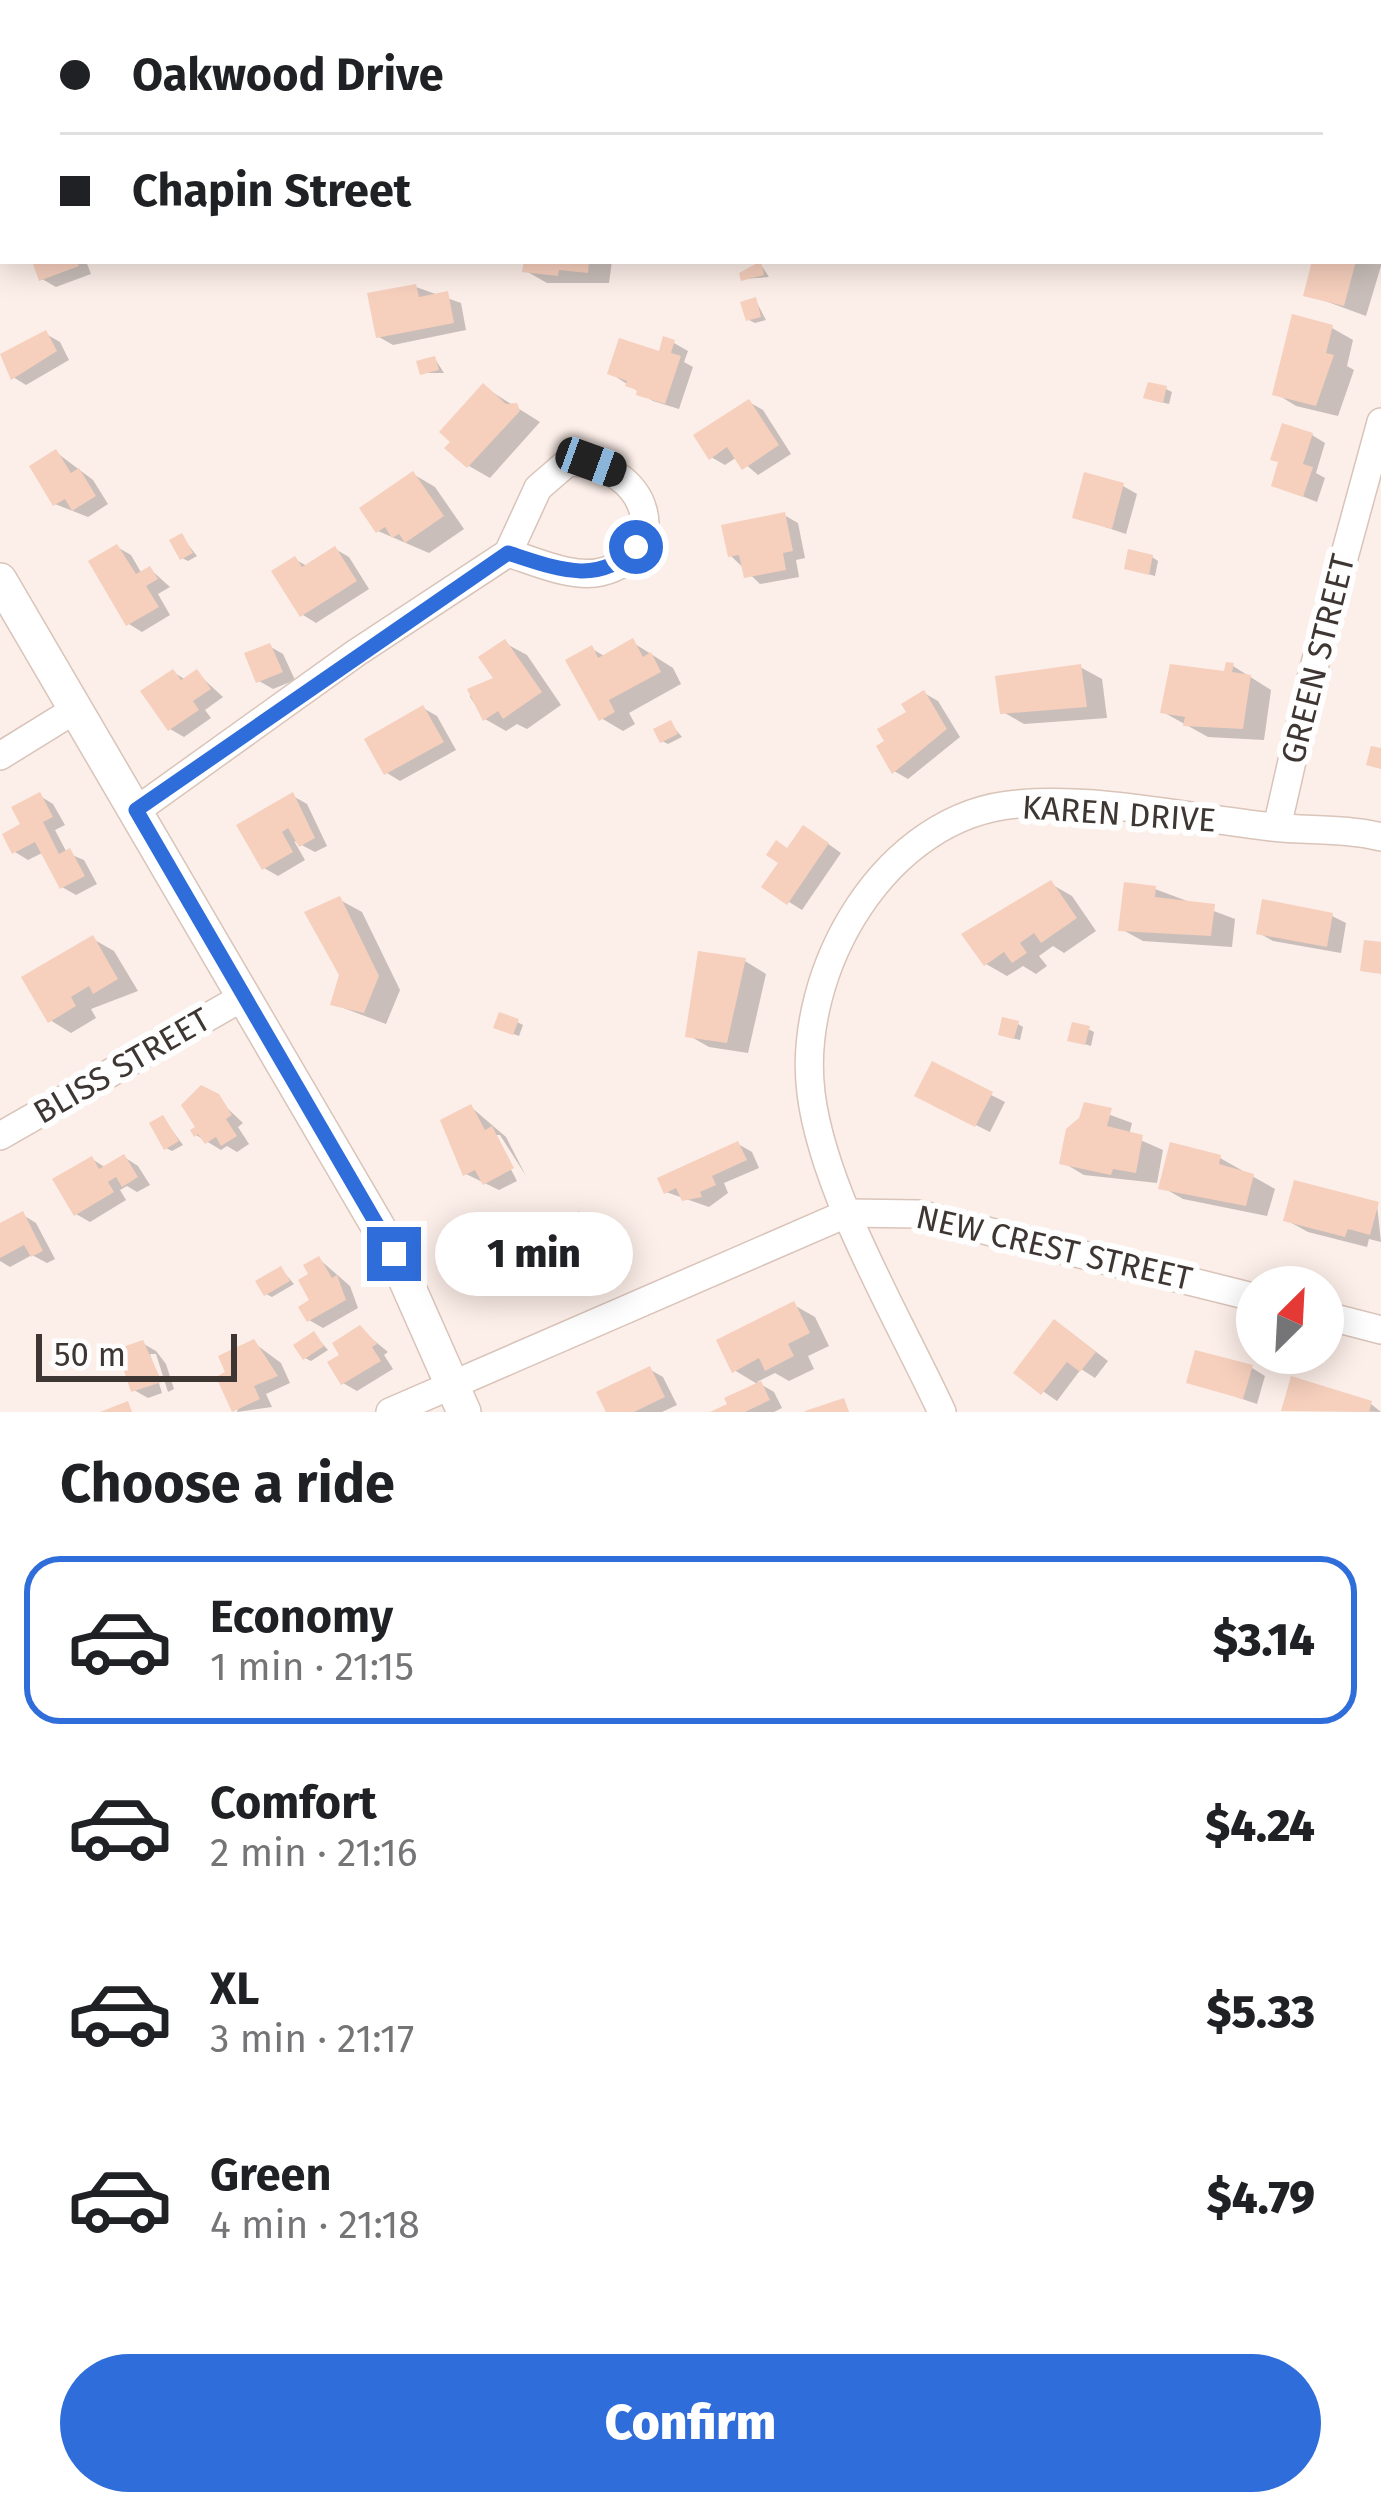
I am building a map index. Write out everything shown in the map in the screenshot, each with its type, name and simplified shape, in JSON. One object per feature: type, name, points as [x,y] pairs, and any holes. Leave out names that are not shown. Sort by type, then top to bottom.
[{"type":"main road","points":[[0,580],[394,1254],[460,1400]]},
{"type":"street","name":"GREEN STREET","points":[[1276,827],[1381,422]]},
{"type":"street","points":[[136,810],[508,553],[538,488],[568,462],[591,462],[619,472],[636,489],[644,510],[636,547],[604,572],[584,574],[508,553]]},
{"type":"street","points":[[0,756],[76,709]]},
{"type":"street","name":"KAREN DRIVE","points":[[942,1412],[848,1213],[817,1127],[808,1059],[812,1030],[847,922],[898,863],[952,824],[1018,804],[1381,837]]},
{"type":"street","name":"BLISS STREET","points":[[0,1136],[243,997]]},
{"type":"street","name":"NEW CREST STREET","points":[[389,1412],[460,1400],[680,1282],[848,1213],[884,1210],[938,1218],[1236,1293]]},
{"type":"street","points":[[1344,1320],[1381,1330]]},
{"type":"building","points":[[33,264],[78,264],[79,266],[39,281]]},
{"type":"building","points":[[523,264],[589,264],[588,273],[522,272]]},
{"type":"building","points":[[762,264],[764,275],[741,281],[739,273]]},
{"type":"building","points":[[1311,264],[1355,264],[1344,306],[1303,296]]},
{"type":"building","points":[[416,284],[419,297],[448,291],[454,323],[376,338],[367,293]]},
{"type":"building","points":[[756,297],[761,317],[746,321],[740,302]]},
{"type":"building","points":[[1292,314],[1333,325],[1326,353],[1334,355],[1316,406],[1272,395]]},
{"type":"building","points":[[46,330],[57,351],[11,380],[0,354]]},
{"type":"building","points":[[663,336],[675,340],[671,353],[681,356],[665,404],[636,395],[637,390],[625,386],[627,381],[607,374],[619,338],[659,351]]},
{"type":"building","points":[[435,356],[439,370],[420,375],[416,361]]},
{"type":"building","points":[[1148,382],[1167,386],[1163,403],[1143,398]]},
{"type":"building","points":[[483,383],[506,404],[517,403],[520,411],[467,468],[444,448],[450,442],[439,432]]},
{"type":"building","points":[[749,399],[779,445],[742,470],[727,447],[709,460],[693,435]]},
{"type":"building","points":[[1282,423],[1313,433],[1303,464],[1313,467],[1303,497],[1271,486],[1278,462],[1270,460]]},
{"type":"building","points":[[56,449],[71,473],[79,468],[96,496],[72,511],[65,499],[53,506],[29,466]]},
{"type":"building","points":[[413,471],[444,516],[405,543],[399,534],[392,538],[385,527],[376,533],[359,508]]},
{"type":"building","points":[[1084,472],[1124,483],[1112,529],[1072,518]]},
{"type":"building","points":[[785,512],[793,551],[783,553],[786,570],[744,578],[739,555],[728,557],[721,525]]},
{"type":"building","points":[[182,533],[193,553],[180,560],[169,540]]},
{"type":"building","points":[[117,544],[136,574],[150,566],[158,579],[146,586],[159,607],[126,626],[88,561]]},
{"type":"building","points":[[335,546],[357,581],[300,617],[271,571],[295,556],[302,567]]},
{"type":"building","points":[[1128,549],[1153,555],[1149,575],[1124,569]]},
{"type":"building","points":[[633,638],[643,657],[651,652],[661,672],[609,700],[615,712],[599,721],[565,660],[592,645],[598,658]]},
{"type":"building","points":[[505,639],[542,692],[503,719],[498,711],[483,721],[467,689],[493,678],[478,657]]},
{"type":"building","points":[[270,643],[283,672],[256,683],[244,653]]},
{"type":"building","points":[[1226,662],[1234,663],[1232,672],[1251,675],[1243,729],[1183,726],[1185,717],[1160,713],[1170,664],[1224,671]]},
{"type":"building","points":[[1081,664],[1087,707],[1000,714],[995,676]]},
{"type":"building","points":[[173,669],[181,680],[197,669],[211,689],[193,701],[199,710],[168,731],[140,691]]},
{"type":"building","points":[[924,690],[947,729],[892,774],[876,746],[884,741],[877,729],[906,712],[901,704]]},
{"type":"building","points":[[423,705],[444,742],[384,775],[364,739]]},
{"type":"building","points":[[671,720],[678,734],[660,743],[653,729]]},
{"type":"building","points":[[1371,746],[1381,748],[1381,769],[1366,765]]},
{"type":"building","points":[[40,792],[53,817],[43,822],[59,854],[70,848],[85,876],[60,889],[35,842],[12,854],[2,834],[20,824],[11,807]]},
{"type":"building","points":[[293,792],[315,838],[299,847],[288,828],[282,832],[293,852],[262,870],[236,825]]},
{"type":"building","points":[[803,825],[829,843],[787,905],[761,887],[778,863],[766,855],[776,840],[787,848]]},
{"type":"building","points":[[1051,880],[1077,918],[1041,943],[1034,933],[1020,943],[1027,953],[1012,963],[1004,952],[984,966],[961,934]]},
{"type":"building","points":[[1124,882],[1156,886],[1155,897],[1215,904],[1211,936],[1118,931]]},
{"type":"building","points":[[340,896],[379,976],[364,1013],[330,1005],[339,975],[304,912]]},
{"type":"building","points":[[1262,899],[1333,913],[1327,947],[1256,934]]},
{"type":"building","points":[[93,935],[118,979],[93,994],[89,986],[71,997],[76,1006],[48,1023],[21,977]]},
{"type":"building","points":[[1364,940],[1381,942],[1381,974],[1360,971]]},
{"type":"building","points":[[698,951],[746,958],[727,1043],[685,1037]]},
{"type":"building","points":[[499,1012],[519,1019],[513,1035],[493,1028]]},
{"type":"building","points":[[1002,1017],[1019,1021],[1014,1039],[998,1035]]},
{"type":"building","points":[[1072,1022],[1090,1026],[1085,1045],[1067,1041]]},
{"type":"building","points":[[932,1061],[993,1092],[975,1127],[914,1096]]},
{"type":"building","points":[[201,1085],[219,1094],[232,1115],[226,1119],[237,1136],[221,1146],[216,1137],[205,1144],[198,1134],[194,1137],[190,1130],[195,1127],[181,1105]]},
{"type":"building","points":[[1084,1102],[1112,1108],[1107,1126],[1143,1135],[1136,1173],[1113,1169],[1111,1175],[1059,1164],[1066,1129],[1079,1118]]},
{"type":"building","points":[[471,1104],[485,1130],[492,1126],[514,1168],[483,1185],[475,1170],[463,1176],[440,1120]]},
{"type":"building","points":[[163,1115],[179,1141],[164,1150],[149,1123]]},
{"type":"building","points":[[738,1141],[747,1160],[712,1176],[716,1185],[700,1192],[702,1197],[682,1201],[676,1188],[664,1194],[657,1178]]},
{"type":"building","points":[[1170,1142],[1221,1155],[1219,1164],[1254,1174],[1246,1206],[1158,1189]]},
{"type":"building","points":[[124,1154],[138,1177],[122,1187],[116,1177],[108,1182],[114,1192],[74,1216],[52,1179],[92,1156],[99,1169]]},
{"type":"building","points":[[1294,1180],[1379,1202],[1370,1235],[1348,1229],[1345,1237],[1283,1221]]},
{"type":"building","points":[[23,1211],[43,1251],[31,1257],[24,1245],[0,1258],[0,1223]]},
{"type":"building","points":[[579,1211],[592,1238],[574,1247],[576,1252],[551,1257],[547,1248],[511,1265],[498,1239],[522,1227],[519,1221],[534,1214],[541,1229]]},
{"type":"building","points":[[319,1256],[332,1278],[337,1275],[346,1300],[307,1322],[298,1307],[309,1300],[298,1280],[308,1274],[303,1265]]},
{"type":"building","points":[[281,1266],[290,1281],[264,1296],[255,1281]]},
{"type":"building","points":[[794,1301],[810,1333],[788,1344],[794,1356],[765,1371],[759,1358],[732,1373],[716,1340]]},
{"type":"building","points":[[1054,1319],[1096,1352],[1080,1372],[1067,1362],[1041,1395],[1013,1373]]},
{"type":"building","points":[[360,1325],[377,1344],[372,1347],[381,1361],[341,1385],[327,1362],[339,1355],[332,1343]]},
{"type":"building","points":[[314,1331],[324,1346],[303,1360],[293,1345]]},
{"type":"building","points":[[254,1339],[278,1376],[254,1386],[260,1399],[232,1412],[216,1377],[225,1372],[218,1356]]},
{"type":"building","points":[[143,1340],[162,1382],[131,1392],[117,1349]]},
{"type":"building","points":[[1195,1350],[1236,1361],[1236,1374],[1250,1374],[1243,1399],[1186,1383]]},
{"type":"building","points":[[650,1366],[665,1397],[634,1412],[606,1412],[596,1392]]},
{"type":"building","points":[[1291,1376],[1372,1401],[1369,1412],[1281,1411]]},
{"type":"building","points":[[761,1381],[770,1400],[745,1412],[710,1412],[727,1404],[724,1398]]},
{"type":"building","points":[[844,1398],[849,1412],[805,1412],[805,1411]]},
{"type":"building","points":[[128,1401],[132,1412],[100,1412]]},
{"type":"route","points":[[394,1254],[136,810],[356,653],[508,553],[584,574],[604,572],[636,547]]}]
